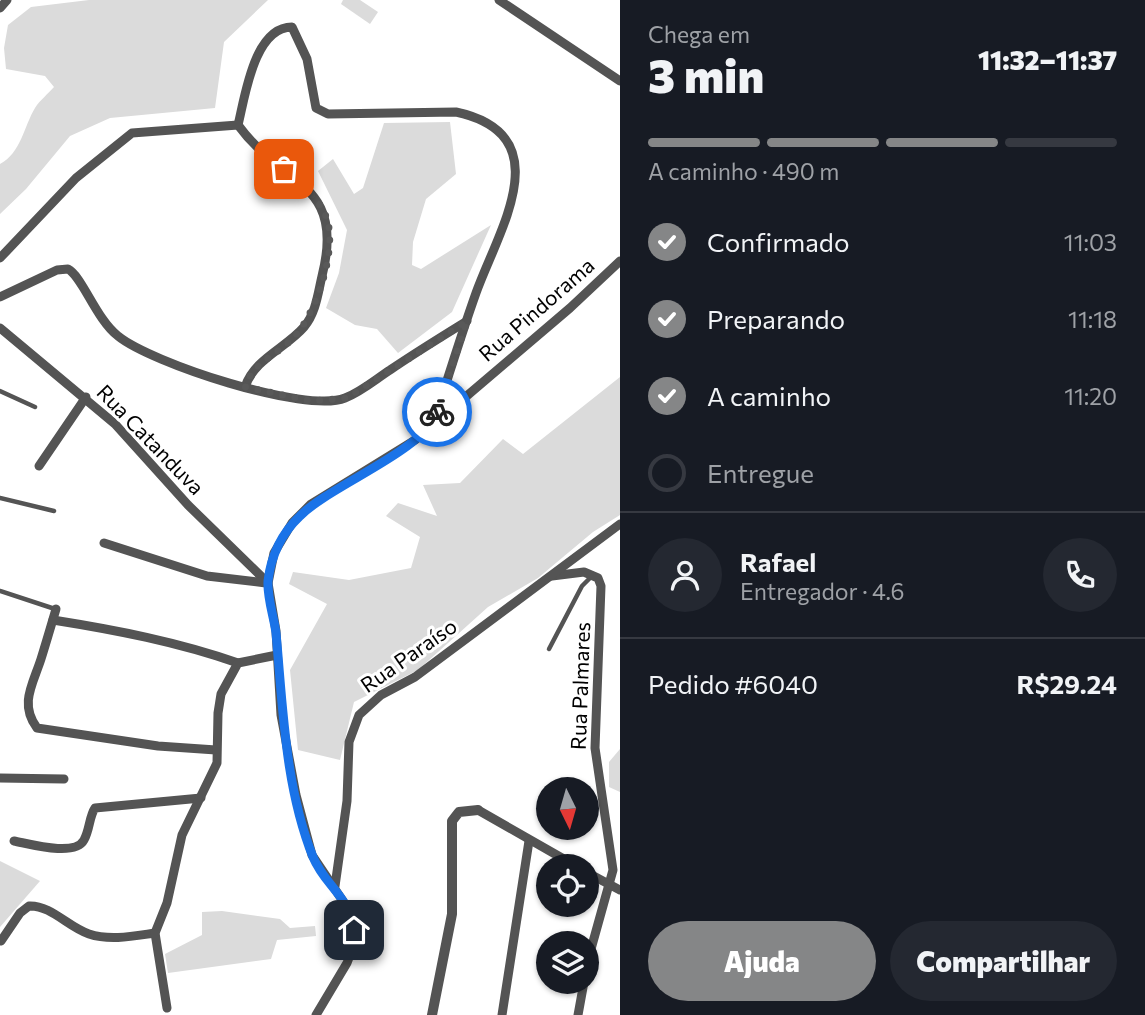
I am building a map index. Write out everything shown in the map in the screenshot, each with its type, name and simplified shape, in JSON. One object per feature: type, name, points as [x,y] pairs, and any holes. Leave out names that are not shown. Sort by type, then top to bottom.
[{"type":"street","points":[[0,8],[7,0]]},
{"type":"street","points":[[499,0],[620,81]]},
{"type":"street","points":[[239,125],[255,56],[283,27],[292,27],[307,59],[316,108],[328,114],[456,112],[475,116],[501,136],[512,155],[517,184],[510,212],[467,321],[433,422]]},
{"type":"street","points":[[0,258],[25,228],[76,177],[132,133],[239,125]]},
{"type":"street","points":[[239,125],[260,152],[303,186],[322,208],[329,235],[328,252],[316,302],[307,323],[291,341],[260,364],[249,376],[245,387]]},
{"type":"street","name":"Rua Pindorama","points":[[316,1015],[347,963],[355,942],[351,913],[312,855],[296,794],[281,715],[268,583],[280,540],[302,513],[322,497],[398,452],[570,308],[620,261]]},
{"type":"street","points":[[0,296],[57,270],[68,269],[77,276],[91,306],[105,325],[120,338],[152,356],[245,387],[311,401],[347,398],[467,321]]},
{"type":"street","name":"Rua Catanduva","points":[[0,328],[86,397],[145,454],[195,513],[268,583]]},
{"type":"street","points":[[39,466],[86,397]]},
{"type":"street","name":"Rua Paraíso","points":[[335,886],[347,801],[349,742],[359,715],[381,695],[415,677],[620,524]]},
{"type":"street","points":[[104,543],[207,576],[268,583]]},
{"type":"street","points":[[550,576],[584,572],[594,575]]},
{"type":"street","name":"Rua Palmares","points":[[594,575],[601,586],[602,601],[595,748],[613,870],[597,931]]},
{"type":"street","points":[[55,610],[29,686],[27,707],[37,728],[158,746],[216,750]]},
{"type":"street","points":[[52,620],[147,636],[239,663],[277,655]]},
{"type":"street","points":[[167,1008],[157,962],[155,933],[167,903],[182,835],[217,763],[221,694],[239,663]]},
{"type":"street","points":[[0,778],[64,779]]},
{"type":"street","points":[[64,854],[77,853],[95,807],[201,798]]},
{"type":"street","points":[[432,1015],[452,914],[452,821],[459,812],[478,810],[553,854]]},
{"type":"street","points":[[14,841],[54,848],[80,845]]},
{"type":"street","points":[[502,1015],[529,841]]},
{"type":"street","points":[[599,879],[620,890]]},
{"type":"street","points":[[1,941],[20,913],[29,906],[43,908],[79,929],[100,936],[155,933]]},
{"type":"street","points":[[578,1015],[582,994]]},
{"type":"lane","points":[[0,391],[35,407]]},
{"type":"lane","points":[[0,498],[54,511]]},
{"type":"lane","points":[[549,649],[582,586],[594,575]]},
{"type":"lane","points":[[0,591],[55,610]]},
{"type":"shaded area","points":[[89,0],[268,0],[224,42],[215,108],[110,118],[70,136],[26,189],[0,214],[0,164],[13,153],[35,108],[54,87],[45,76],[6,69],[4,48],[8,25],[31,7]]},
{"type":"shaded area","points":[[343,0],[360,0],[378,12],[370,24],[341,4]]},
{"type":"shaded area","points":[[450,122],[456,174],[426,199],[413,242],[412,265],[421,269],[491,225],[452,312],[398,353],[377,329],[355,325],[326,308],[339,273],[347,230],[318,171],[333,159],[354,194],[363,188],[384,123]]},
{"type":"shaded area","points":[[620,377],[620,515],[593,532],[538,578],[488,607],[418,670],[354,702],[340,760],[298,750],[290,670],[327,604],[289,584],[293,572],[349,580],[411,568],[420,537],[386,516],[398,503],[437,516],[423,485],[460,483],[503,439],[523,454]]},
{"type":"shaded area","points":[[620,749],[620,792],[609,787],[609,762]]},
{"type":"shaded area","points":[[0,861],[40,881],[0,927]]},
{"type":"shaded area","points":[[222,911],[280,919],[290,928],[315,926],[316,936],[277,940],[271,959],[168,973],[165,954],[202,935],[202,912]]},
{"type":"way so far","points":[[284,169],[322,208],[328,222],[328,252],[316,302],[307,323],[291,341],[260,364],[249,376],[245,387],[311,401],[347,398],[467,321],[437,412]]},
{"type":"route","points":[[354,930],[351,913],[312,855],[296,794],[281,715],[276,631],[268,583],[274,553],[292,523],[311,504],[415,440],[433,422],[437,412]]}]
